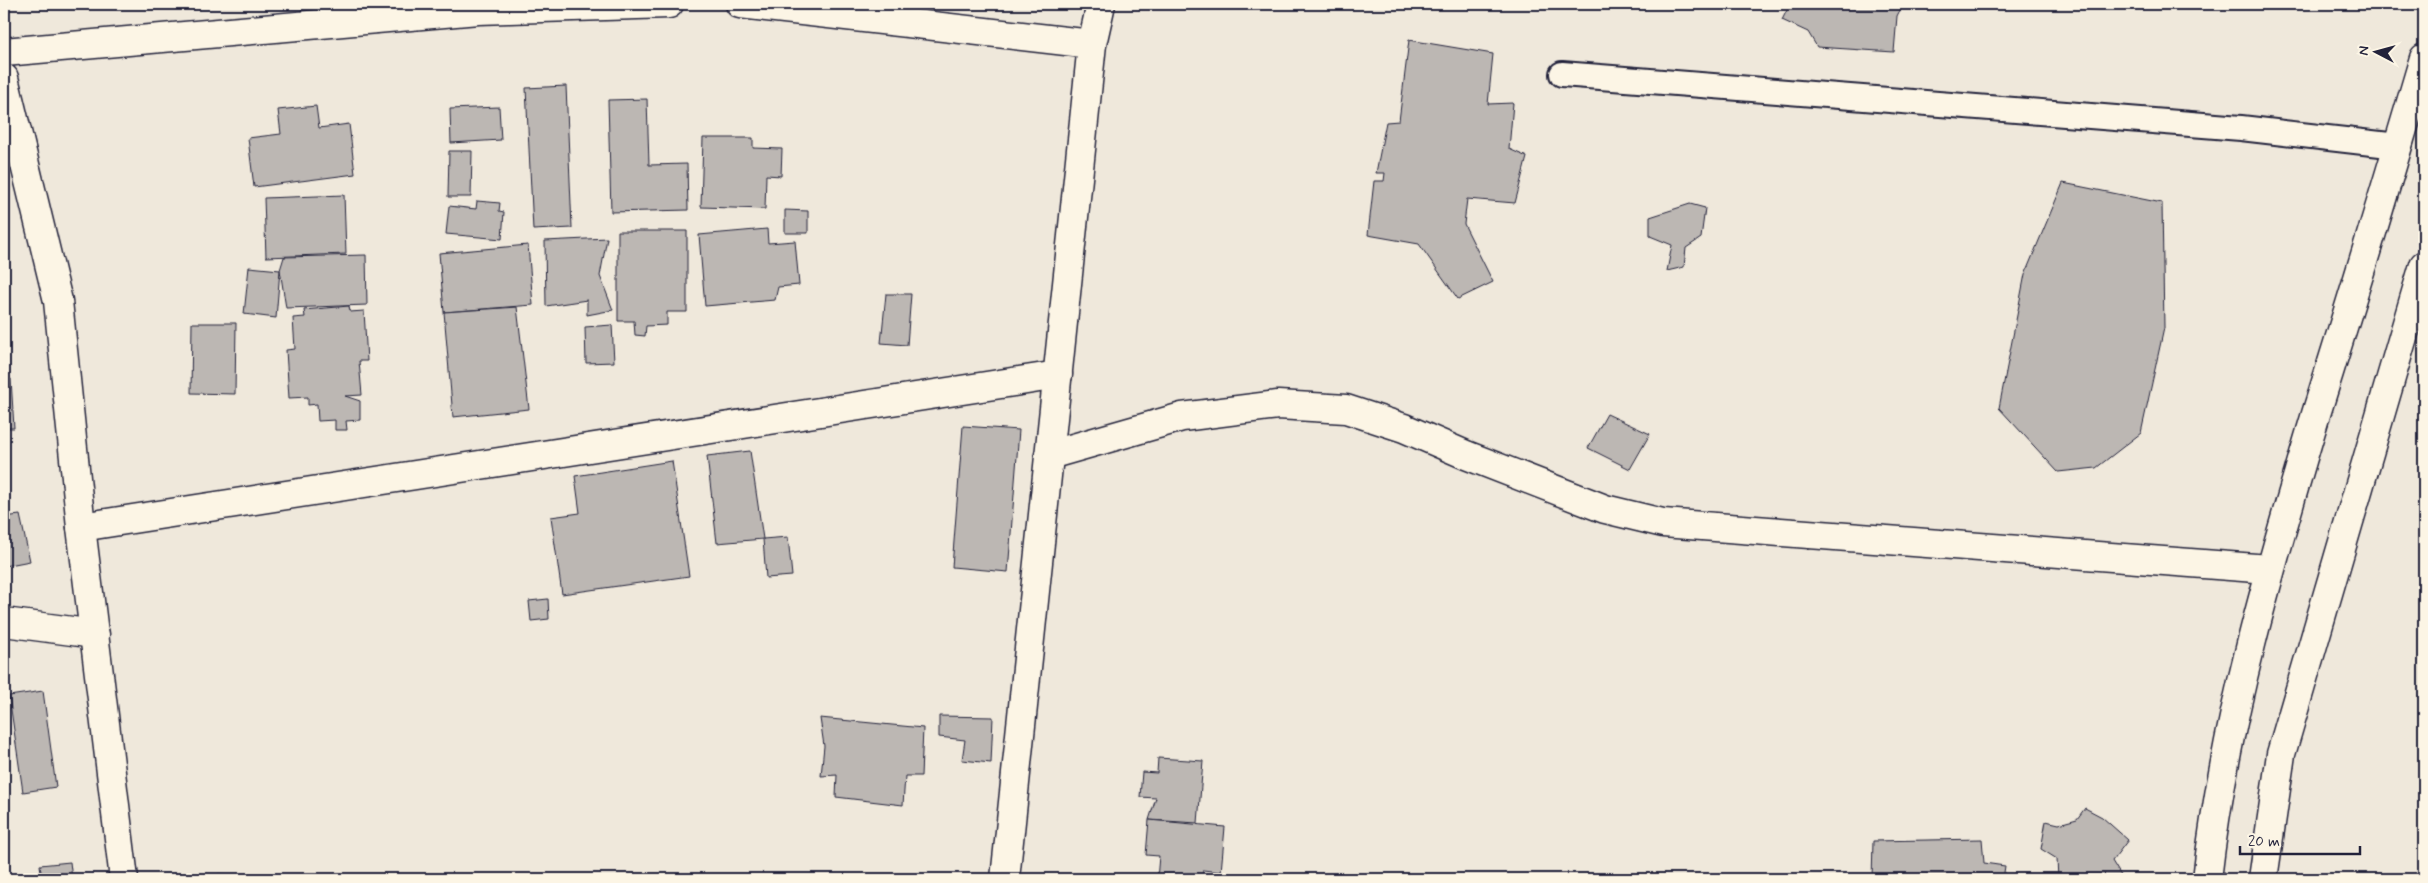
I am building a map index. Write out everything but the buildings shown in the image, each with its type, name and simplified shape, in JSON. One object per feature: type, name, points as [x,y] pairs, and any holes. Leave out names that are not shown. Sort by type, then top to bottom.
[{"type":"street","points":[[4,52],[478,10],[669,4]]},
{"type":"street","points":[[740,4],[1092,44]]},
{"type":"street","points":[[1005,879],[1092,44],[1101,4]]},
{"type":"street","points":[[2207,879],[2214,815],[2240,681],[2269,569],[2424,58]]},
{"type":"street","points":[[4,78],[58,302],[81,527],[124,879]]},
{"type":"street","points":[[2263,879],[2281,754],[2424,265]]},
{"type":"street","points":[[81,527],[1058,375]]},
{"type":"street","points":[[1049,455],[1182,417],[1278,405],[1346,409],[1404,428],[1466,455],[1606,509],[1663,523],[2269,569]]},
{"type":"street","points":[[4,622],[95,634]]},
{"type":"lane","points":[[1562,74],[2241,128],[2398,146]]}]
